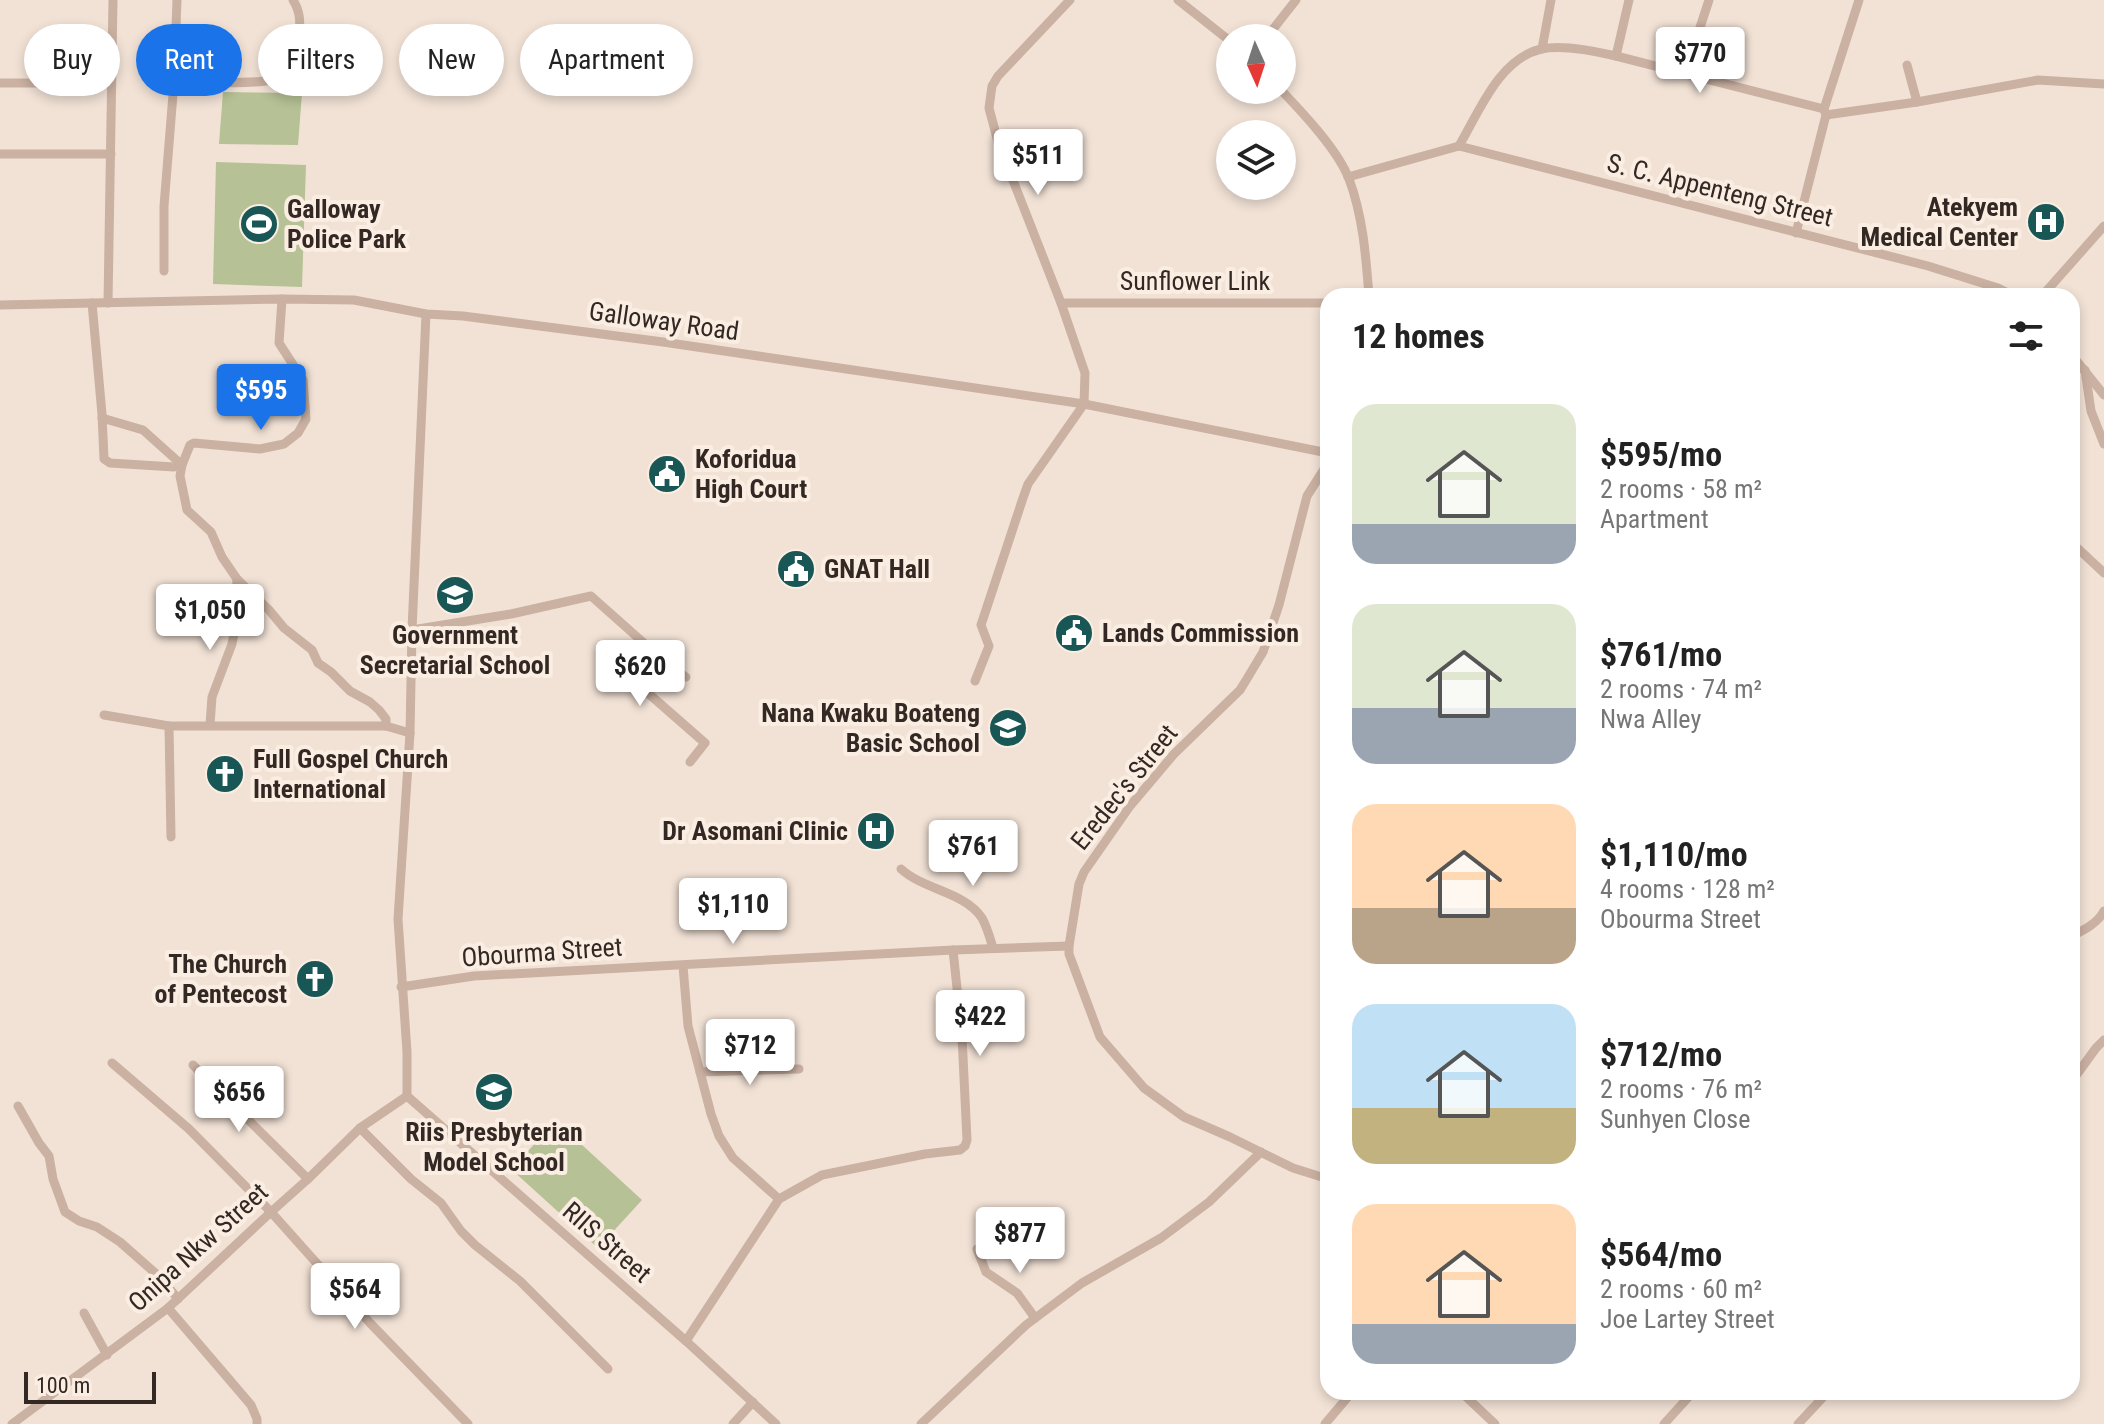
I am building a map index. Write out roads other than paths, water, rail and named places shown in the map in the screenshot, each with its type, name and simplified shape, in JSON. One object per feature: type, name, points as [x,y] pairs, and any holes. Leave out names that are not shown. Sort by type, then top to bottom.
[{"type":"street","points":[[112,24],[113,0]]},
{"type":"street","points":[[176,24],[177,0]]},
{"type":"street","points":[[242,81],[278,80],[285,76],[295,60],[300,26],[300,15],[293,0]]},
{"type":"street","points":[[975,681],[989,646],[981,625],[1028,484],[1084,404],[1085,373],[998,142],[989,108],[992,86],[998,76],[1070,0]]},
{"type":"street","points":[[1178,0],[1216,30]]},
{"type":"street","points":[[1277,24],[1296,0]]},
{"type":"street","points":[[1542,49],[1551,0]]},
{"type":"street","points":[[1616,56],[1629,0]]},
{"type":"street","points":[[1685,73],[1709,0]]},
{"type":"street","points":[[1796,233],[1825,112],[1859,0]]},
{"type":"street","points":[[1348,177],[1459,146],[1496,82],[1518,59],[1542,49],[1584,49],[1616,56],[1825,112],[1917,102],[2038,80],[2104,84]]},
{"type":"street","points":[[1907,65],[1917,102]]},
{"type":"street","points":[[0,83],[24,83]]},
{"type":"street","points":[[108,303],[111,96]]},
{"type":"street","points":[[164,271],[164,206],[173,96]]},
{"type":"street","points":[[1293,104],[1326,142],[1348,177],[1364,241],[1368,288]]},
{"type":"street","name":"S. C. Appenteng Street","points":[[1459,146],[1928,266],[1998,288]]},
{"type":"street","points":[[0,154],[111,154]]},
{"type":"street","points":[[2049,288],[2104,226]]},
{"type":"street","points":[[282,299],[279,343],[303,380],[306,419],[298,433],[284,444],[260,449],[190,445],[180,476],[187,510],[211,532],[222,557],[237,579],[284,628],[312,650],[318,663],[350,691],[379,710],[386,719],[386,726]]},
{"type":"street","name":"Galloway Road","points":[[0,305],[354,300],[426,314],[648,340],[1084,404],[1320,450]]},
{"type":"street","points":[[92,303],[105,461],[174,467],[182,465]]},
{"type":"street","name":"Sunflower Link","points":[[1061,303],[1320,303]]},
{"type":"street","points":[[407,1096],[398,919],[410,733],[426,314]]},
{"type":"street","points":[[2080,364],[2104,395]]},
{"type":"street","points":[[2085,370],[2091,411],[2104,444]]},
{"type":"street","points":[[102,418],[143,430],[182,465]]},
{"type":"street","name":"Eredec's Street","points":[[1320,476],[1302,509],[1291,561],[1263,652],[1240,690],[1174,754],[1130,806],[1084,872],[1079,884],[1069,946],[1069,954],[1100,1037],[1144,1088],[1184,1117],[1293,1168],[1320,1176]]},
{"type":"street","points":[[2080,550],[2104,573]]},
{"type":"street","points":[[210,725],[212,697],[235,628],[237,579]]},
{"type":"street","points":[[412,630],[511,614],[591,596],[686,677]]},
{"type":"street","points":[[663,660],[650,682],[649,694],[705,743],[690,762]]},
{"type":"street","points":[[104,715],[169,726],[386,726],[410,733]]},
{"type":"street","points":[[169,726],[171,837]]},
{"type":"street","points":[[901,869],[917,881],[969,904],[983,920],[993,948]]},
{"type":"street","points":[[2080,932],[2104,911]]},
{"type":"street","name":"Obourma Street","points":[[401,987],[474,976],[1069,946]]},
{"type":"street","points":[[686,1341],[779,1199],[822,1175],[960,1150],[965,1146],[962,1036],[953,950]]},
{"type":"street","points":[[683,966],[688,1026],[719,1136],[733,1158],[779,1199]]},
{"type":"street","points":[[2080,1071],[2104,1040]]},
{"type":"street","points":[[112,1063],[189,1129],[271,1212],[370,1323],[468,1424]]},
{"type":"street","points":[[193,1065],[308,1179]]},
{"type":"street","points":[[700,1072],[799,1069]]},
{"type":"street","name":"Onipa Nkw Street","points":[[12,1424],[168,1308],[360,1128],[407,1096]]},
{"type":"street","name":"RIIS Street","points":[[407,1096],[776,1424]]},
{"type":"street","points":[[18,1106],[49,1156],[53,1179],[65,1212],[120,1242],[162,1279],[178,1299]]},
{"type":"street","points":[[360,1128],[411,1179],[441,1203],[475,1245],[520,1281],[608,1369]]},
{"type":"street","points":[[921,1424],[1035,1318],[1082,1283],[1161,1238],[1209,1202],[1261,1152]]},
{"type":"street","points":[[977,1249],[986,1272],[1017,1293],[1035,1318]]},
{"type":"street","points":[[168,1308],[251,1405],[257,1424]]},
{"type":"street","points":[[84,1313],[107,1355]]},
{"type":"street","points":[[1325,1424],[1345,1400]]},
{"type":"street","points":[[1470,1400],[1495,1424]]},
{"type":"street","points":[[1664,1424],[1686,1400]]},
{"type":"street","points":[[1798,1424],[1820,1400]]},
{"type":"street","points":[[733,1424],[753,1402]]},
{"type":"place","name":"Atekyem Medical Center","points":[[2046,222]]},
{"type":"place","name":"Galloway Police Park","points":[[259,224]]},
{"type":"place","name":"Koforidua High Court","points":[[667,474]]},
{"type":"place","name":"GNAT Hall","points":[[796,569]]},
{"type":"place","name":"Government Secretarial School","points":[[455,595]]},
{"type":"place","name":"Lands Commission","points":[[1074,633]]},
{"type":"place","name":"Nana Kwaku Boateng Basic School","points":[[1008,728]]},
{"type":"place","name":"Full Gospel Church International","points":[[225,774]]},
{"type":"place","name":"Dr Asomani Clinic","points":[[876,831]]},
{"type":"place","name":"The Church of Pentecost","points":[[315,979]]},
{"type":"place","name":"Riis Presbyterian Model School","points":[[494,1092]]}]
